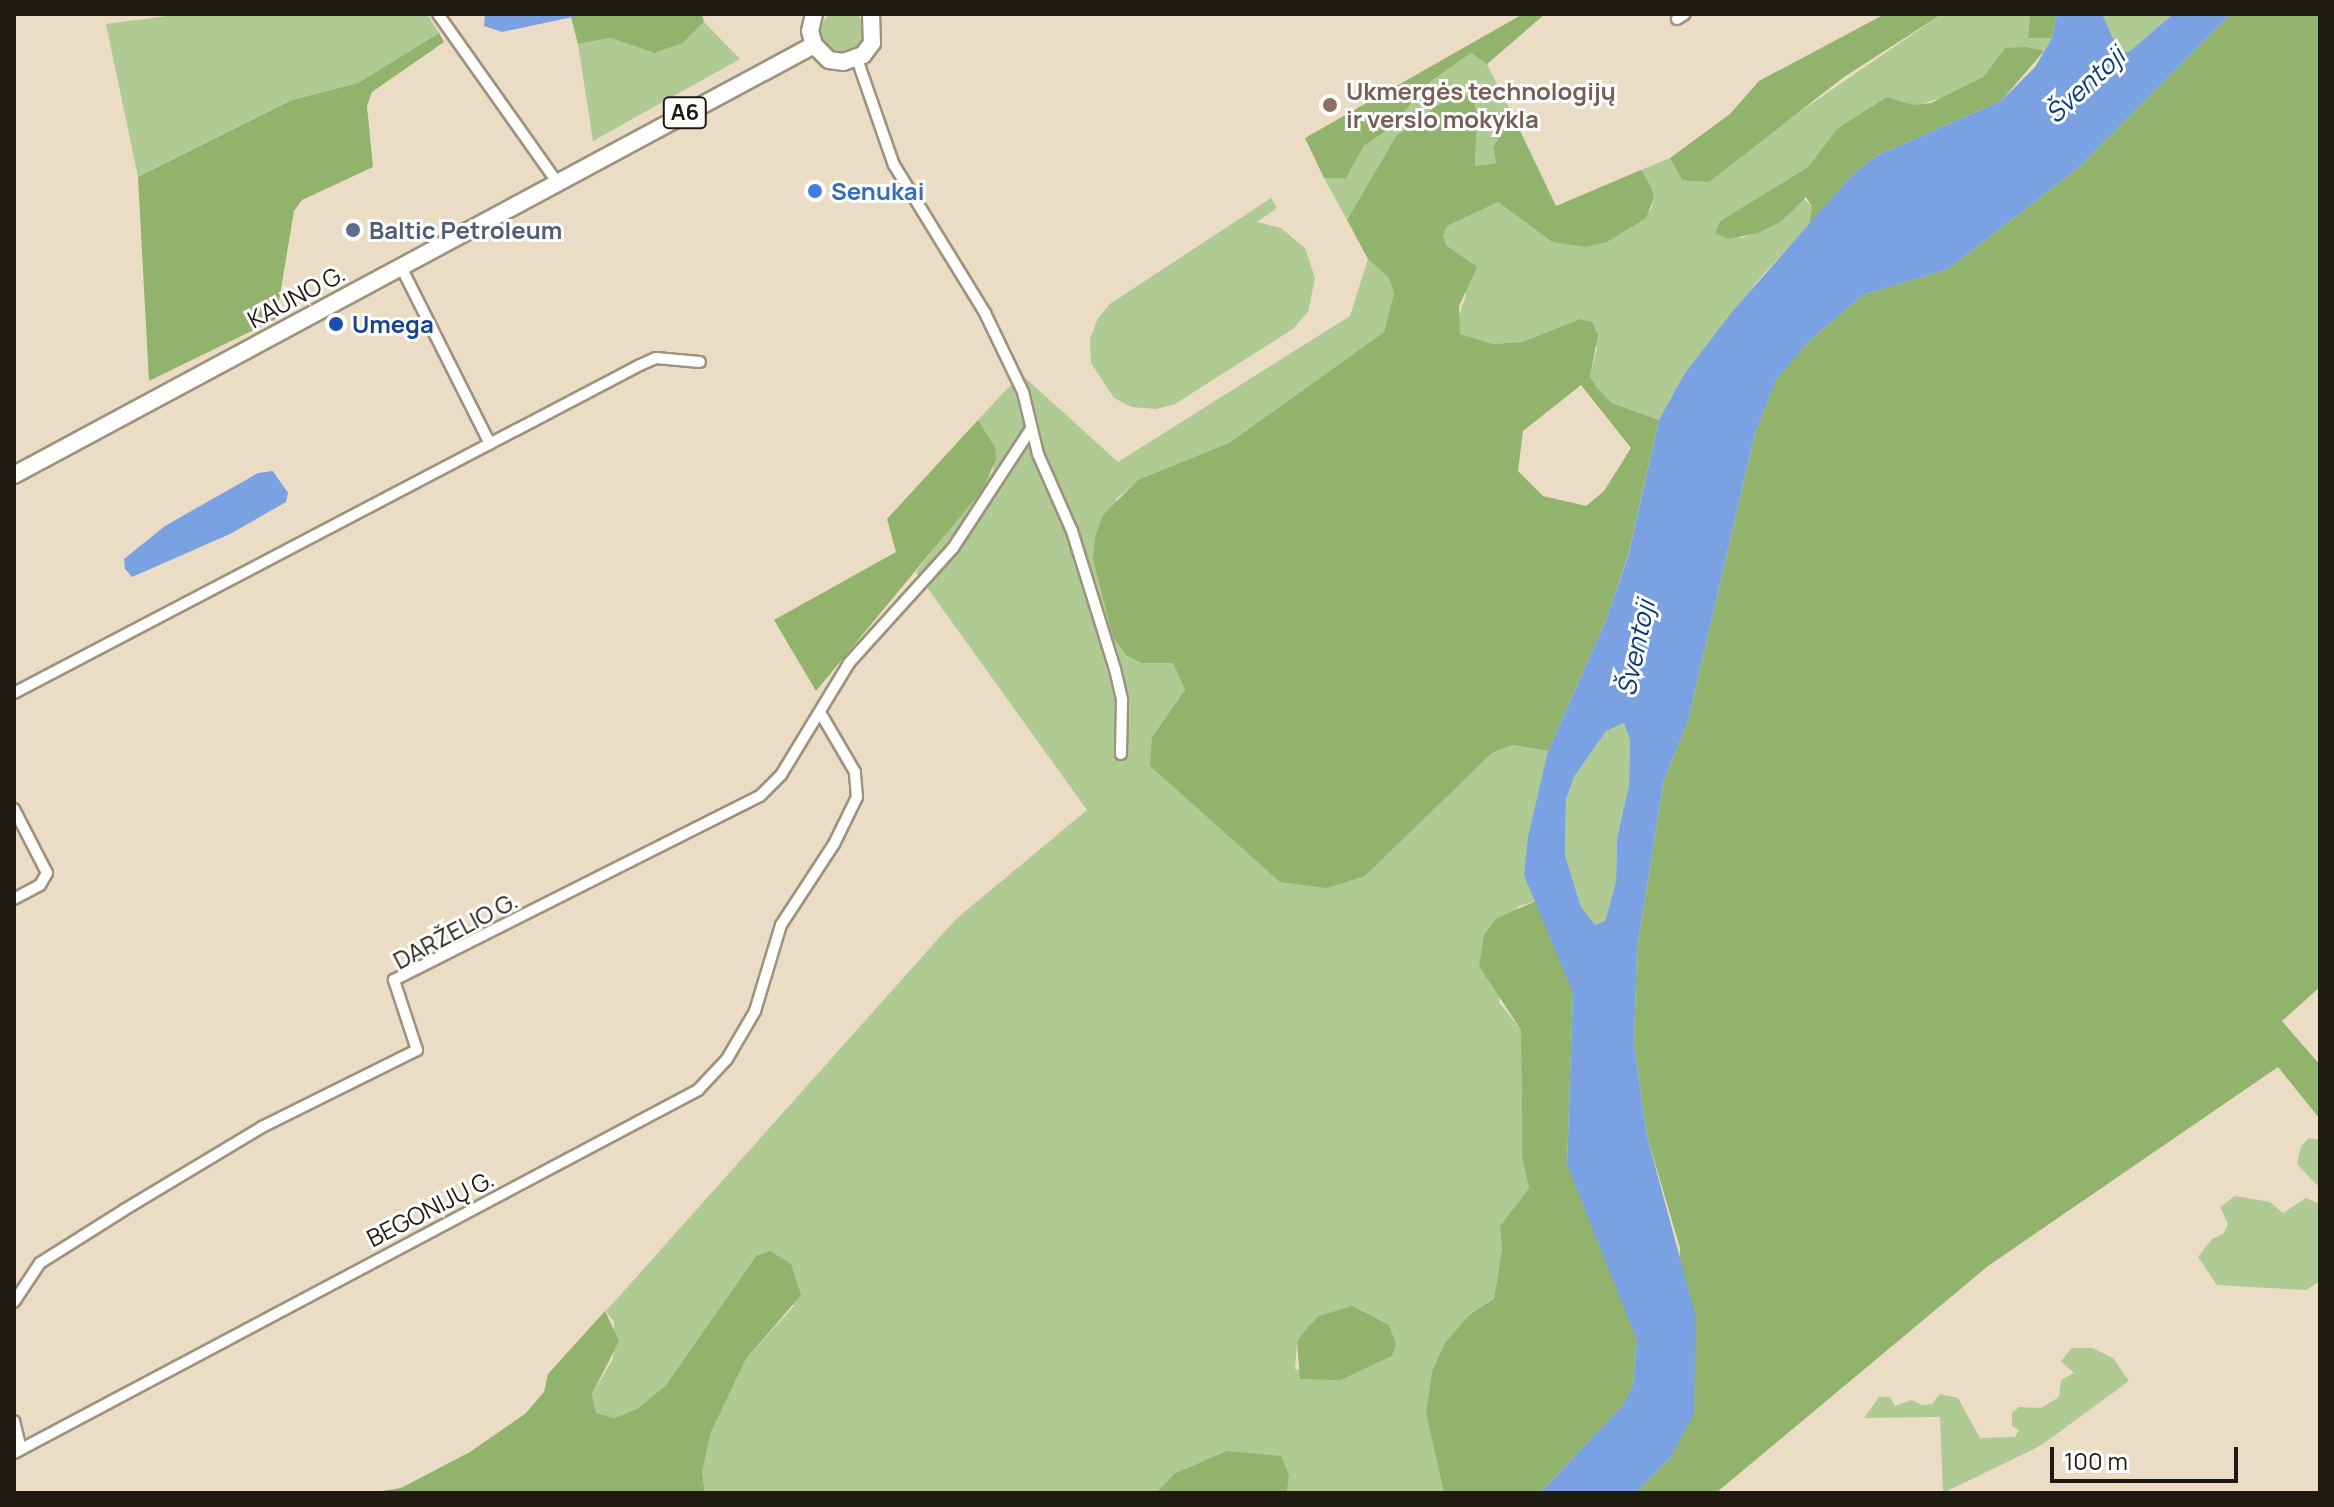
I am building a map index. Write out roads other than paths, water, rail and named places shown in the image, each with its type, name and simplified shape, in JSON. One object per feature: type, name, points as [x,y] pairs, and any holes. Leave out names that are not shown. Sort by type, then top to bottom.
[{"type":"main road","points":[[814,14],[810,31],[814,45],[829,60],[857,59],[875,36],[871,14]]},
{"type":"main road","name":"KAUNO G.","points":[[14,475],[814,45]]},
{"type":"street","points":[[438,14],[557,182]]},
{"type":"street","points":[[857,59],[894,165],[985,313],[1023,392],[1031,429],[1072,531],[1115,669],[1122,700],[1121,754]]},
{"type":"street","points":[[401,267],[490,444]]},
{"type":"street","points":[[14,693],[656,358],[700,362]]},
{"type":"street","points":[[820,712],[849,663],[953,548],[1031,429]]},
{"type":"street","name":"BEGONIJŲ G.","points":[[18,1451],[414,1237],[680,1104],[727,1059],[748,1023],[781,925],[834,844],[857,797],[855,772],[820,712]]},
{"type":"street","name":"DARŽELIO G.","points":[[14,1302],[40,1263],[124,1210],[262,1127],[417,1050],[394,980],[747,804],[781,775],[820,712]]},
{"type":"street","points":[[14,809],[47,873],[40,885],[14,899]]},
{"type":"street","points":[[14,1421],[18,1451]]},
{"type":"water","points":[[485,14],[587,14],[502,32],[484,26]]},
{"type":"water","name":"Šventoji","points":[[2057,14],[2102,14],[2120,54],[2130,51],[2173,14],[2231,14],[2078,168],[1948,269],[1863,295],[1808,342],[1776,380],[1755,433],[1688,721],[1664,780],[1637,948],[1634,1045],[1647,1136],[1696,1317],[1694,1413],[1671,1457],[1636,1493],[1540,1493],[1623,1405],[1633,1384],[1637,1341],[1567,1164],[1573,993],[1524,875],[1528,837],[1548,751],[1606,620],[1629,553],[1659,420],[1683,376],[1732,312],[1850,177],[1876,156],[2001,101],[2035,67],[2052,38]],"holes":[[[1624,723],[1630,740],[1629,785],[1617,838],[1616,882],[1605,921],[1595,925],[1581,907],[1565,855],[1566,799],[1574,777],[1606,731]]]},
{"type":"water","points":[[273,471],[288,493],[286,502],[230,534],[132,577],[125,569],[124,559],[165,526],[258,473]]},
{"type":"place","name":"Ukmergės technologijų ir verslo mokykla","points":[[1330,105]]},
{"type":"place","name":"Senukai","points":[[815,191]]},
{"type":"place","name":"Baltic Petroleum","points":[[353,230]]},
{"type":"place","name":"Umega","points":[[336,324]]}]
